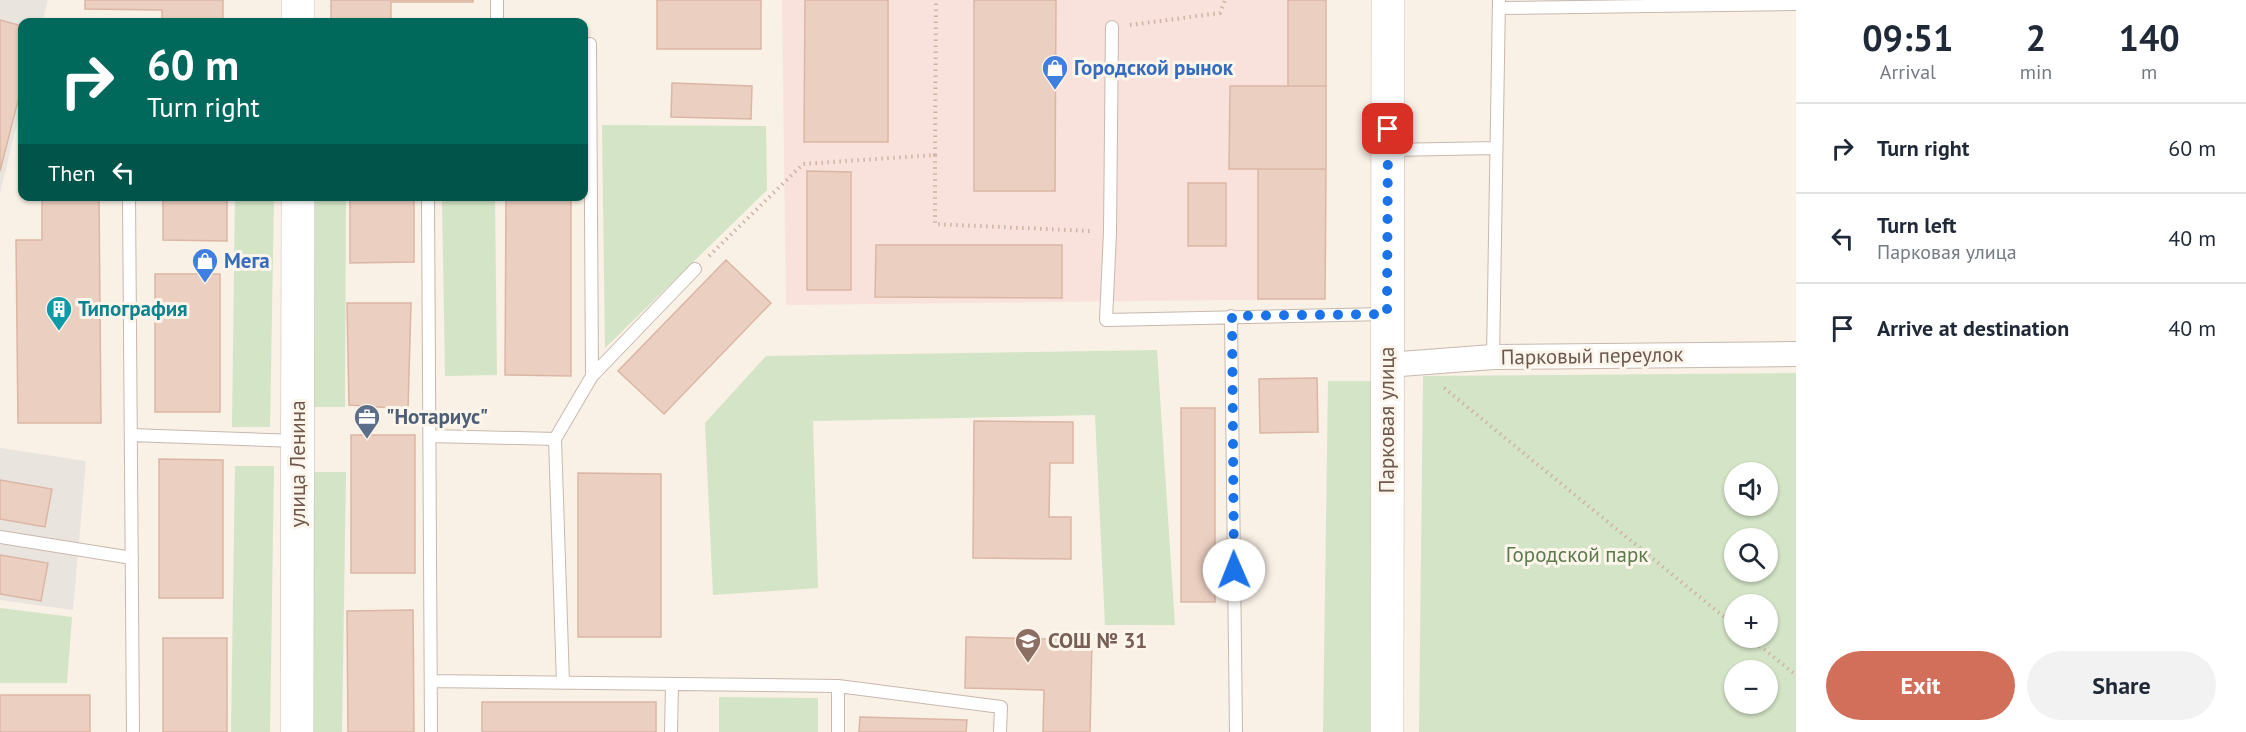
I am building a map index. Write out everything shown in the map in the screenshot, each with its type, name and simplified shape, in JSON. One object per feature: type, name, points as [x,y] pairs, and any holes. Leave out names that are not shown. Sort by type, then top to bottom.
[{"type":"street","points":[[298,0],[298,18]]},
{"type":"street","name":"Парковая улица","points":[[1387,732],[1401,364],[1387,314],[1388,0]]},
{"type":"street","name":"улица Ленина","points":[[297,732],[298,201]]},
{"type":"street","name":"Парковый переулок","points":[[1401,364],[1493,357],[1796,354]]},
{"type":"lane","points":[[497,0],[497,18]]},
{"type":"lane","points":[[1493,357],[1499,4],[1796,4]]},
{"type":"lane","points":[[1112,27],[1110,232],[1106,320],[1387,314]]},
{"type":"lane","points":[[588,44],[590,44],[592,376]]},
{"type":"lane","points":[[1388,150],[1496,148]]},
{"type":"lane","points":[[129,201],[133,732]]},
{"type":"lane","points":[[428,201],[431,732]]},
{"type":"lane","points":[[563,683],[555,439],[592,376],[695,269]]},
{"type":"lane","points":[[1232,316],[1236,732]]},
{"type":"lane","points":[[131,435],[298,441]]},
{"type":"lane","points":[[430,436],[555,439]]},
{"type":"lane","points":[[0,537],[132,558]]},
{"type":"lane","points":[[431,681],[838,687],[1001,707],[1000,732]]},
{"type":"lane","points":[[671,732],[672,685]]},
{"type":"lane","points":[[838,687],[838,732]]},
{"type":"path","points":[[936,0],[935,224],[1110,232]]},
{"type":"path","points":[[1112,27],[1220,13],[1224,0]]},
{"type":"path","points":[[695,269],[803,164],[935,155]]},
{"type":"path","points":[[1401,364],[1724,617]]},
{"type":"path","points":[[1762,648],[1796,675]]},
{"type":"shaded area","points":[[0,0],[48,0],[43,18],[18,18],[18,119],[0,193]]},
{"type":"shaded area","name":"Городской рынок","points":[[782,0],[1326,0],[1325,299],[786,305]]},
{"type":"shaded area","points":[[0,448],[86,461],[73,610],[0,600]]},
{"type":"green space","points":[[602,125],[766,126],[767,190],[605,348]]},
{"type":"green space","points":[[235,201],[274,201],[270,427],[232,427]]},
{"type":"green space","points":[[309,201],[346,201],[345,407],[311,407]]},
{"type":"green space","points":[[442,201],[495,201],[497,375],[445,376]]},
{"type":"green space","points":[[1157,350],[1175,625],[1105,625],[1095,415],[813,421],[818,588],[713,595],[705,423],[766,356]]},
{"type":"green space","name":"Городской парк","points":[[1796,373],[1796,732],[1419,732],[1423,376]]},
{"type":"green space","points":[[1328,381],[1375,381],[1370,732],[1323,732]]},
{"type":"green space","points":[[235,466],[274,466],[270,732],[231,732]]},
{"type":"green space","points":[[307,472],[346,472],[342,732],[304,732]]},
{"type":"green space","points":[[0,608],[72,617],[67,683],[0,683]]},
{"type":"green space","points":[[719,697],[818,698],[818,732],[719,732]]},
{"type":"building","points":[[85,0],[223,0],[223,18],[162,18],[162,10],[85,9]]},
{"type":"building","points":[[331,0],[473,0],[473,2],[391,2],[391,18],[331,18]]},
{"type":"building","points":[[657,0],[761,0],[761,49],[657,49]]},
{"type":"building","points":[[805,0],[888,0],[888,142],[804,142]]},
{"type":"building","points":[[974,0],[1056,0],[1055,191],[974,191]]},
{"type":"building","points":[[1288,0],[1326,0],[1326,86],[1288,86]]},
{"type":"building","points":[[0,20],[18,25],[18,101],[0,171]]},
{"type":"building","points":[[672,83],[752,86],[751,119],[671,117]]},
{"type":"building","points":[[1230,86],[1326,86],[1326,169],[1229,169]]},
{"type":"building","points":[[1258,169],[1326,169],[1325,299],[1258,299]]},
{"type":"building","points":[[807,171],[851,172],[851,290],[807,290]]},
{"type":"building","points":[[1188,183],[1226,183],[1226,246],[1188,246]]},
{"type":"building","name":"Типография","points":[[42,201],[99,201],[101,423],[18,423],[16,240],[42,240]]},
{"type":"building","points":[[163,201],[227,201],[227,241],[163,240]]},
{"type":"building","points":[[350,201],[414,201],[414,262],[350,263]]},
{"type":"building","points":[[506,201],[571,201],[571,376],[505,375]]},
{"type":"building","points":[[876,245],[1062,245],[1062,298],[875,297]]},
{"type":"building","points":[[726,260],[771,303],[664,414],[618,371]]},
{"type":"building","points":[[155,274],[220,274],[220,412],[155,412]]},
{"type":"building","points":[[347,303],[411,303],[408,409],[349,405]]},
{"type":"building","points":[[1317,378],[1318,432],[1260,433],[1259,379]]},
{"type":"building","points":[[1181,408],[1215,408],[1215,602],[1181,602]]},
{"type":"building","points":[[974,421],[1073,422],[1073,463],[1050,463],[1049,517],[1071,517],[1071,559],[973,558]]},
{"type":"building","points":[[351,435],[415,435],[415,573],[351,573]]},
{"type":"building","points":[[159,459],[223,460],[223,598],[159,598]]},
{"type":"building","points":[[578,473],[661,474],[661,637],[578,637]]},
{"type":"building","points":[[0,480],[52,489],[45,527],[0,519]]},
{"type":"building","points":[[0,555],[48,563],[41,601],[0,594]]},
{"type":"building","points":[[413,610],[414,732],[348,732],[347,611]]},
{"type":"building","name":"СОШ № 31","points":[[966,637],[1092,640],[1090,732],[1043,732],[1044,690],[965,688]]},
{"type":"building","points":[[163,638],[227,638],[227,732],[163,732]]},
{"type":"building","points":[[0,695],[90,695],[90,732],[0,732]]},
{"type":"building","points":[[482,702],[656,702],[656,732],[482,732]]},
{"type":"building","points":[[860,717],[967,720],[966,732],[859,732]]},
{"type":"place","name":"Городской рынок","points":[[1055,91]]},
{"type":"place","name":"Мега","points":[[205,284]]},
{"type":"place","name":"Типография","points":[[59,332]]},
{"type":"place","name":"\"Нотариус\"","points":[[367,440]]},
{"type":"place","name":"СОШ № 31","points":[[1028,664]]},
{"type":"route","points":[[1234,570],[1232,316],[1387,314],[1388,129]]}]
